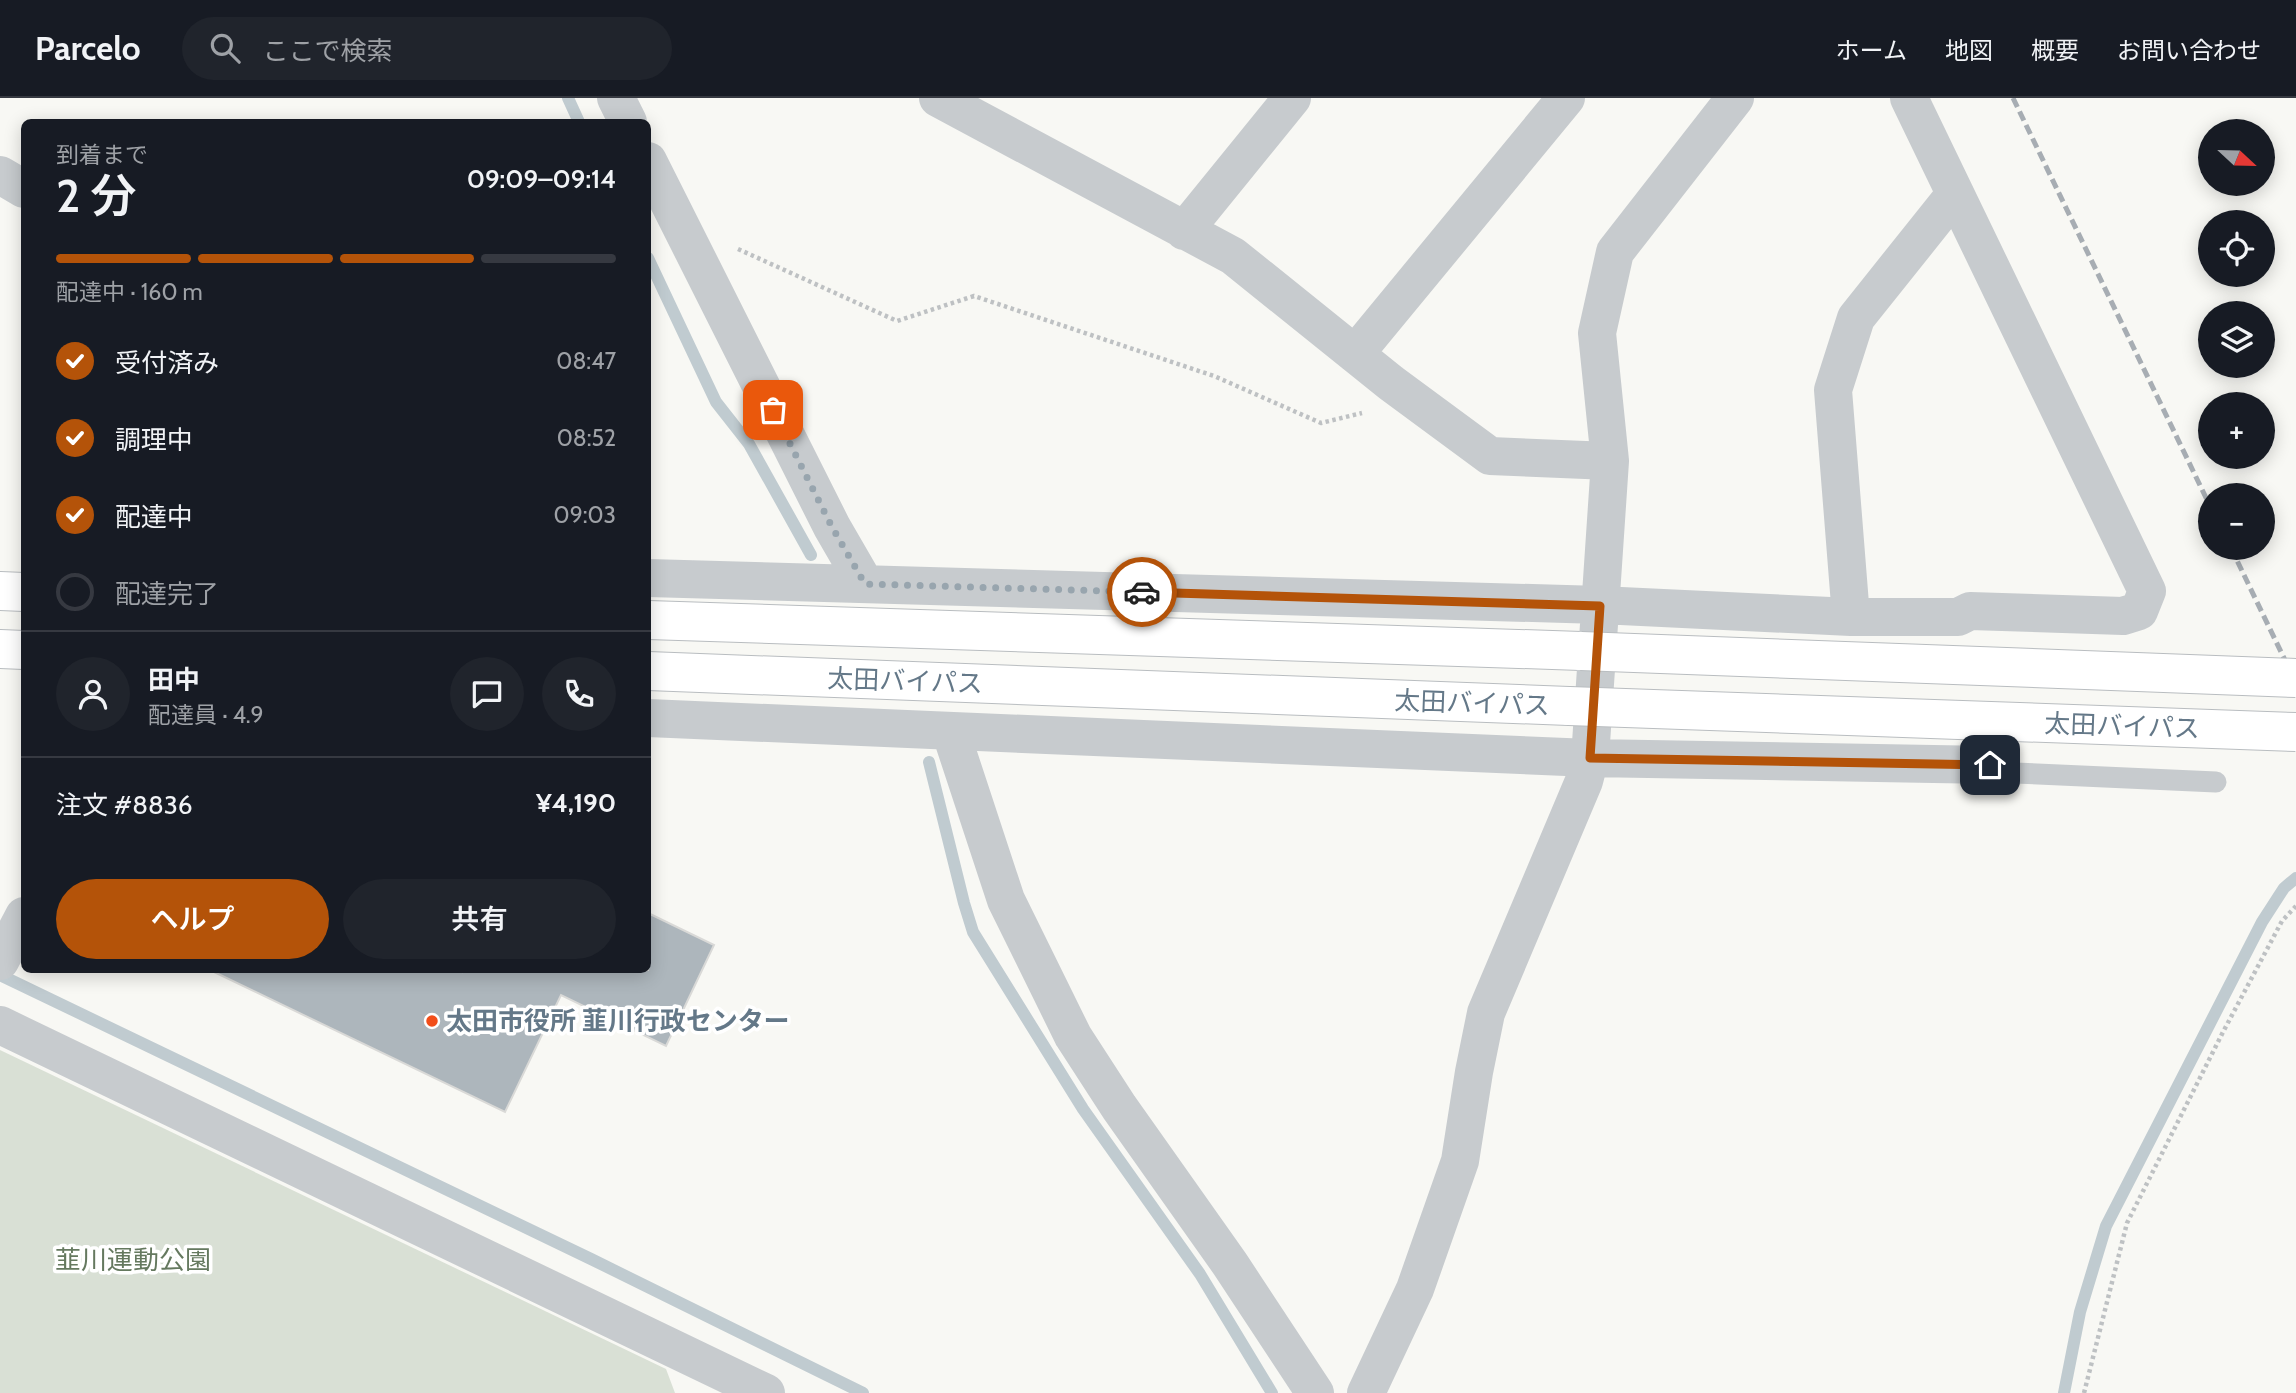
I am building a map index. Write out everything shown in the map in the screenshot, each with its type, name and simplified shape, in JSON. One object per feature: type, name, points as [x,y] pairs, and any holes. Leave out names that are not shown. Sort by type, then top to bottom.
[{"type":"highway","points":[[0,591],[21,592]]},
{"type":"highway","name":"太田バイパス","points":[[651,620],[2296,678]]},
{"type":"highway","points":[[0,649],[21,650]]},
{"type":"highway","name":"太田バイパス","points":[[651,671],[2296,732]]},
{"type":"street","points":[[938,98],[1233,256],[1391,383],[1490,456],[1610,461]]},
{"type":"street","points":[[1184,231],[1292,98]]},
{"type":"street","points":[[1355,354],[1566,98]]},
{"type":"street","points":[[1366,1393],[1415,1289],[1460,1161],[1486,1013],[1584,781],[1590,758],[1610,461],[1597,333],[1615,252],[1735,98]]},
{"type":"street","points":[[651,578],[1600,606],[1851,617],[1958,617],[1970,611],[2123,616],[2139,611],[2147,592],[1909,98]]},
{"type":"street","points":[[651,167],[832,527],[865,584]]},
{"type":"street","points":[[0,175],[21,187]]},
{"type":"street","points":[[1851,617],[1833,390],[1856,318],[1955,194]]},
{"type":"street","points":[[0,598],[21,608]]},
{"type":"street","points":[[651,718],[951,733],[1590,758],[1990,765]]},
{"type":"street","points":[[951,733],[1006,900],[1073,1036],[1315,1393]]},
{"type":"street","points":[[1,958],[21,921]]},
{"type":"street","points":[[0,1025],[528,1277],[721,1384],[766,1393]]},
{"type":"lane","points":[[1990,765],[2015,774],[2216,782]]},
{"type":"path","points":[[679,223],[897,321],[974,296],[1214,376],[1321,423],[1379,409],[1391,383]]},
{"type":"path","points":[[2084,1393],[2127,1223],[2236,1007],[2282,921],[2296,906]]},
{"type":"green space","name":"韮川運動公園","points":[[0,1050],[666,1369],[675,1393],[0,1393]]},
{"type":"building","name":"太田市役所 韮川行政センター","points":[[651,914],[714,945],[666,1046],[561,995],[505,1112],[216,973],[651,973]]},
{"type":"waterway","points":[[568,98],[578,119]]},
{"type":"waterway","points":[[651,264],[716,402],[749,444],[811,555]]},
{"type":"waterway","points":[[929,762],[973,932],[1083,1109],[1200,1274],[1272,1393]]},
{"type":"waterway","points":[[2064,1393],[2080,1312],[2106,1226],[2262,922],[2284,888],[2296,878]]},
{"type":"waterway","points":[[0,975],[863,1393]]},
{"type":"railway","points":[[2013,98],[2199,483]]},
{"type":"railway","points":[[2237,560],[2296,683]]},
{"type":"way so far","points":[[773,410],[832,527],[865,584],[1142,592]]},
{"type":"place","name":"太田市役所 韮川行政センター","points":[[432,1021]]},
{"type":"route","points":[[1142,592],[1600,606],[1590,758],[1990,765]]}]
